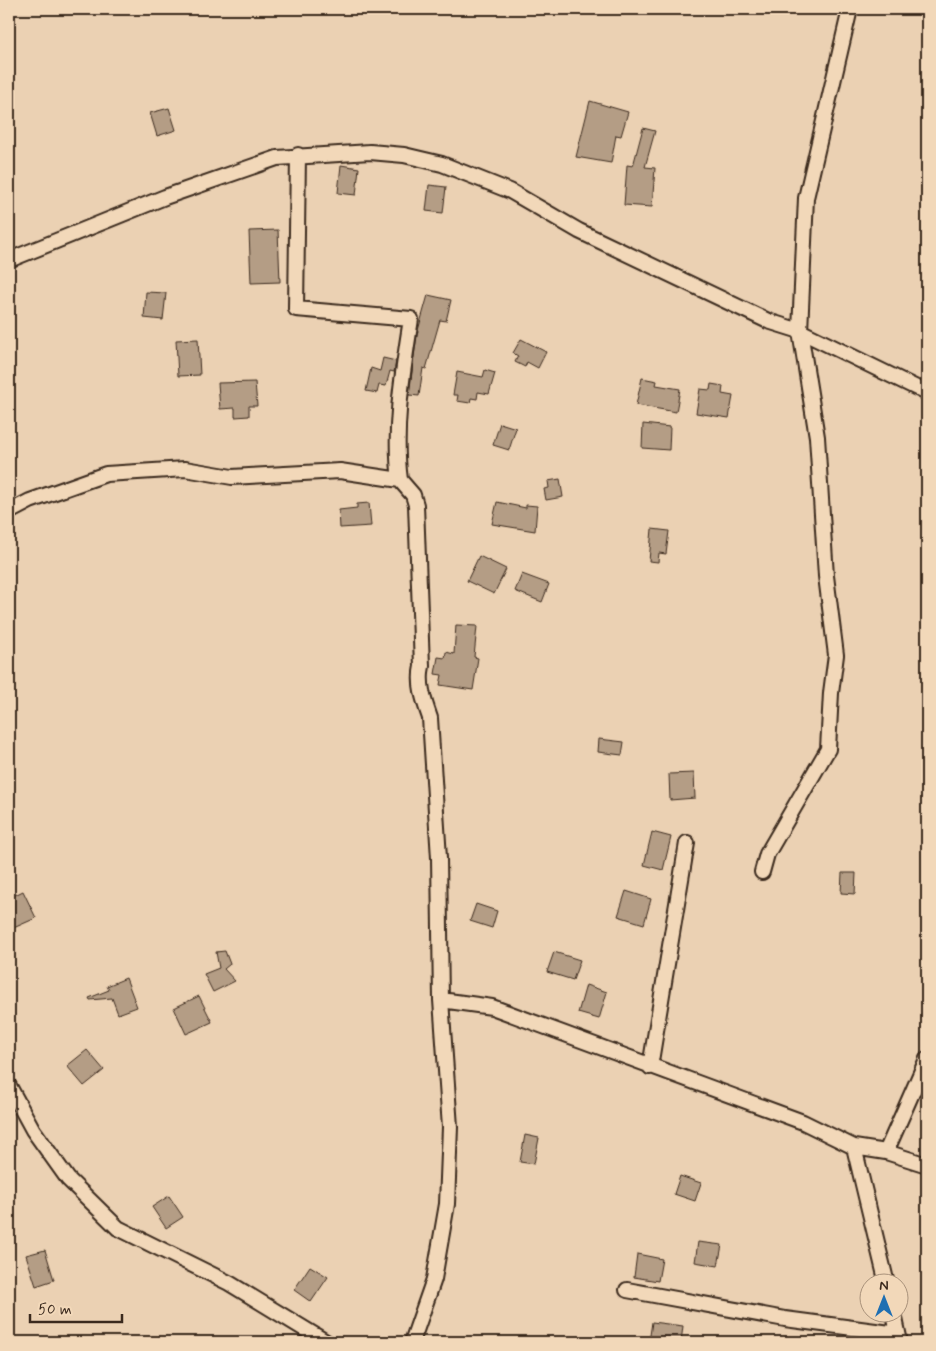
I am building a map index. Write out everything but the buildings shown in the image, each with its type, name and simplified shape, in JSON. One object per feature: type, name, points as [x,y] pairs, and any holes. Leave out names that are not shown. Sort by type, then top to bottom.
[{"type":"street","points":[[762,872],[767,854],[828,749],[831,693],[836,655],[826,576],[817,437],[800,331],[806,198],[850,9]]},
{"type":"street","points":[[9,260],[165,197],[277,158],[298,155],[370,152],[404,154],[442,164],[510,191],[579,231],[768,321],[800,331],[927,393]]},
{"type":"street","points":[[298,155],[296,309],[411,319],[403,374],[398,462],[400,480],[413,495],[416,506],[422,666],[420,676],[423,699],[430,718],[439,858],[441,1000],[450,1127],[447,1204],[434,1279],[412,1342]]},
{"type":"street","points":[[9,512],[30,501],[106,474],[184,469],[232,477],[340,471],[400,480]]},
{"type":"street","points":[[650,1067],[687,843]]},
{"type":"street","points":[[441,1000],[492,1007],[803,1122],[854,1147],[886,1152],[927,1165]]},
{"type":"street","points":[[886,1152],[927,1059]]},
{"type":"street","points":[[9,1086],[34,1130],[68,1179],[118,1228],[228,1283],[326,1342]]},
{"type":"street","points":[[854,1147],[885,1274]]},
{"type":"street","points":[[627,1290],[900,1338],[896,1324]]}]
